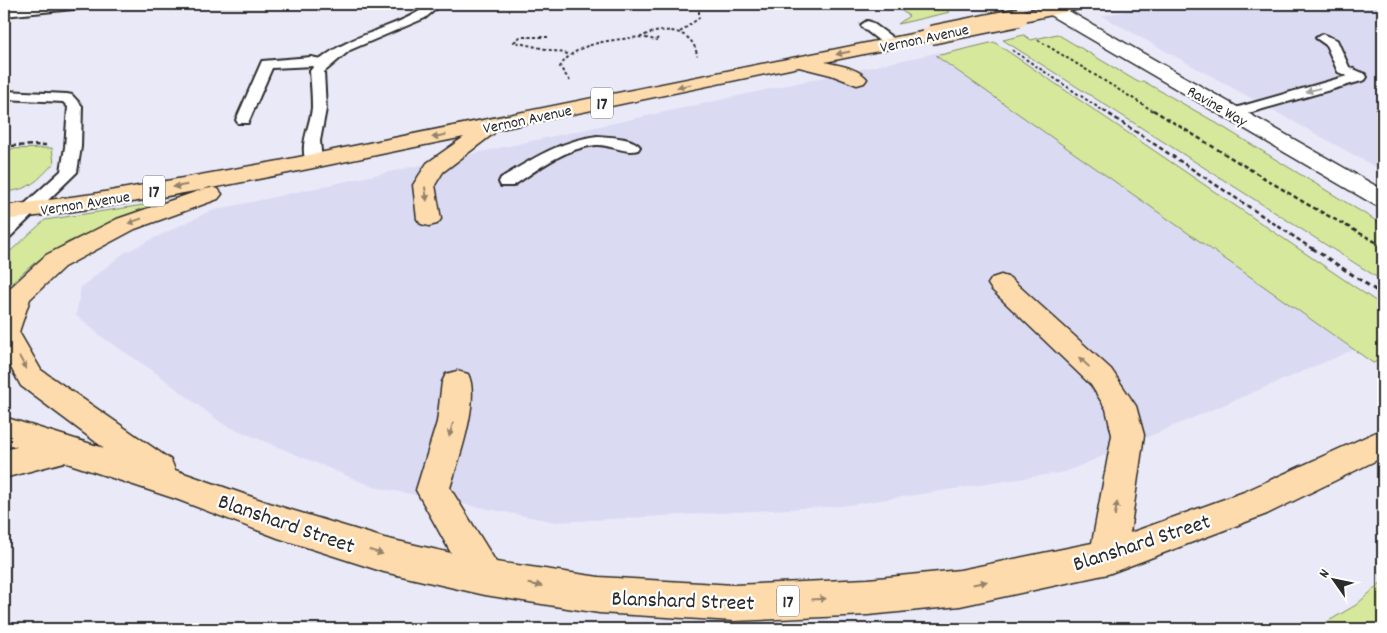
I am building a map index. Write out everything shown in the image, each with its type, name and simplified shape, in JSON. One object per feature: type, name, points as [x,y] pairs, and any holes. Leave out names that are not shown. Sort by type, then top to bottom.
[{"type":"highway","name":"Vernon Avenue","points":[[28,211],[314,162],[1083,4]]},
{"type":"highway","points":[[798,63],[836,70],[857,79]]},
{"type":"highway","points":[[429,219],[424,185],[435,168],[493,125]]},
{"type":"highway","points":[[181,486],[31,378],[5,332],[18,295],[55,261],[126,224],[279,168]]},
{"type":"highway","name":"17","points":[[4,213],[28,211]]},
{"type":"highway","points":[[1001,284],[1101,377],[1121,406],[1128,435],[1108,557]]},
{"type":"highway","points":[[457,382],[453,422],[434,490],[485,578]]},
{"type":"highway","name":"17","points":[[4,430],[66,449]]},
{"type":"highway","name":"Blanshard Street","points":[[66,449],[181,486],[278,522],[375,552],[485,578],[599,595],[734,603],[868,597],[960,588],[1108,557],[1255,503],[1383,442]]},
{"type":"highway","points":[[4,464],[66,449]]},
{"type":"street","name":"Ravine Way","points":[[1054,10],[1383,200]]},
{"type":"lane","points":[[4,12],[83,4]]},
{"type":"lane","points":[[314,162],[312,141],[318,109],[317,71],[323,63],[338,52],[409,20],[436,4]]},
{"type":"lane","points":[[867,25],[891,44]]},
{"type":"lane","points":[[1233,113],[1360,77],[1343,69],[1332,43],[1322,38]]},
{"type":"lane","points":[[242,120],[267,64],[311,61],[323,63]]},
{"type":"lane","points":[[4,95],[67,98],[75,106],[73,147],[69,172],[4,233]]},
{"type":"lane","points":[[507,182],[561,148],[596,140],[616,141],[632,147]]},
{"type":"path","points":[[680,32],[699,18],[699,4]]},
{"type":"path","points":[[641,37],[647,32],[656,30],[680,32],[690,38],[696,45],[698,54],[695,60]]},
{"type":"path","points":[[1032,36],[1305,203],[1383,246]]},
{"type":"path","points":[[548,37],[520,37],[514,42],[569,54],[587,49],[593,43],[641,37],[656,40],[658,38]]},
{"type":"path","points":[[1009,48],[1383,294]]},
{"type":"path","points":[[569,54],[563,60],[560,67],[572,84]]},
{"type":"path","points":[[4,146],[39,145]]},
{"type":"shaded area","points":[[1162,4],[1383,4],[1383,171],[1102,16]]},
{"type":"shaded area","points":[[940,52],[1353,350],[1065,472],[841,506],[556,522],[374,487],[223,424],[152,370],[102,337],[76,315],[81,287],[124,253],[210,211]]},
{"type":"green space","points":[[892,4],[937,4],[950,12],[898,24],[909,16]]},
{"type":"green space","points":[[1057,34],[1138,82],[1143,81],[1208,118],[1383,225],[1383,281],[1003,40],[1024,35],[1031,40]]},
{"type":"green space","points":[[994,42],[1383,306],[1383,359],[1373,363],[936,56]]},
{"type":"green space","points":[[52,148],[54,163],[38,180],[27,187],[4,192],[4,149]]},
{"type":"green space","points":[[157,203],[68,242],[33,264],[4,290],[4,257],[45,220]]},
{"type":"green space","points":[[1383,581],[1383,629],[1315,629],[1356,605]]}]
